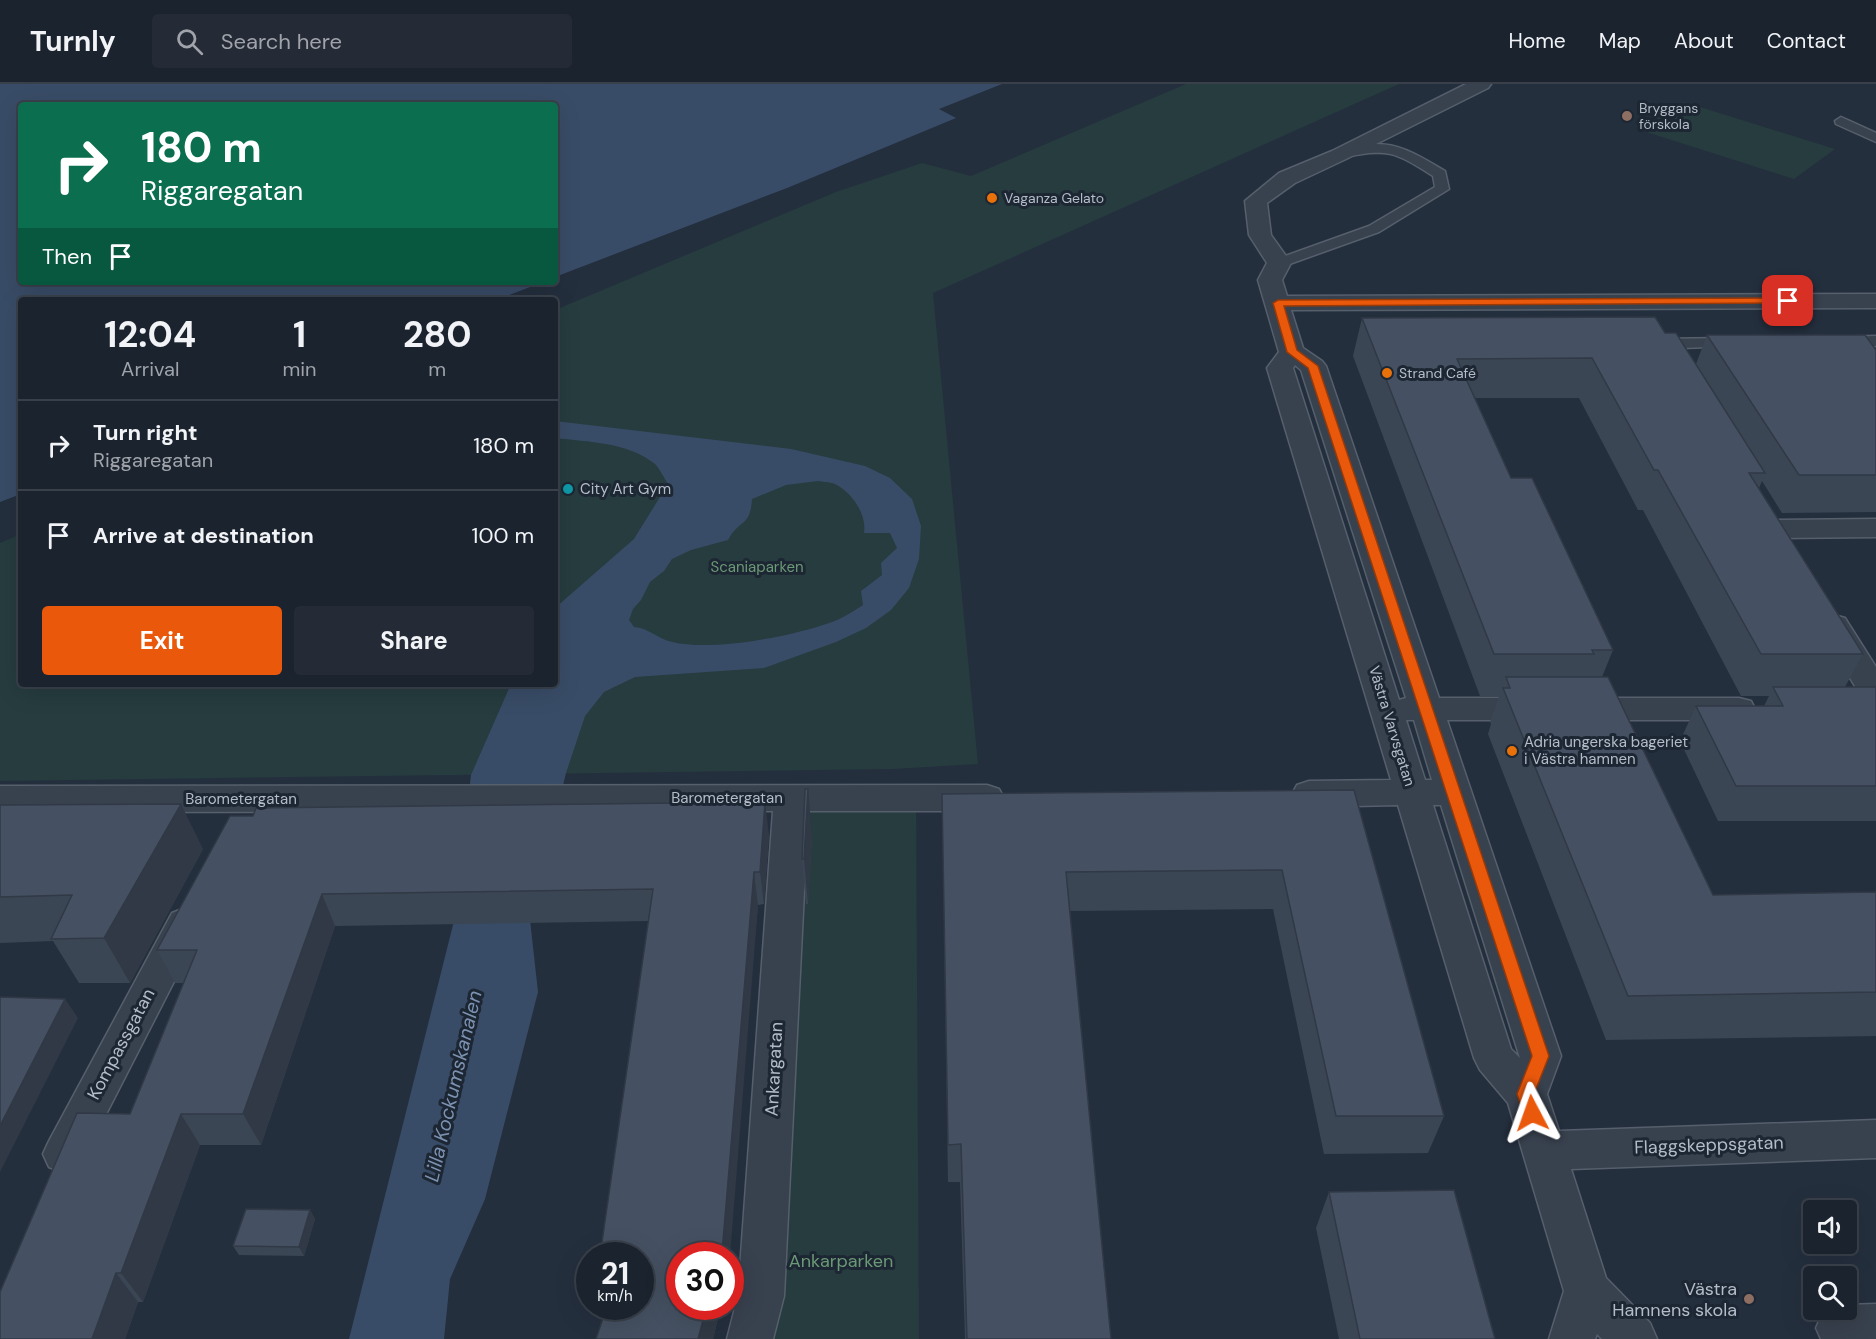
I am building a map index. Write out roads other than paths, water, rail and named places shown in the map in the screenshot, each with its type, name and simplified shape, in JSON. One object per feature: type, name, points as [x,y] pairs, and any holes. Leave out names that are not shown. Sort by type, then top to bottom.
[{"type":"street","points":[[1481,84],[1339,155],[1287,178],[1256,201],[1256,218],[1260,241],[1279,264],[1270,280],[1292,352],[1313,366],[1540,1056],[1526,1094]]},
{"type":"street","points":[[1278,303],[1876,301]]},
{"type":"street","points":[[1635,302],[1661,354]]},
{"type":"street","name":"Västra Varvsgatan","points":[[1292,352],[1280,368],[1494,1058],[1526,1094],[1587,1291],[1634,1339]]},
{"type":"street","points":[[1790,553],[1768,517],[1876,528]]},
{"type":"street","points":[[1821,603],[1868,704]]},
{"type":"street","points":[[1386,709],[1771,709]]},
{"type":"street","points":[[1274,794],[1454,792]]},
{"type":"street","name":"Barometergatan","points":[[0,799],[242,815],[791,798],[1024,797]]},
{"type":"street","name":"Ankargatan","points":[[750,1339],[761,1296],[791,798]]},
{"type":"street","name":"Kompassgatan","points":[[49,1185],[74,1131],[201,893]]},
{"type":"street","name":"Flaggskeppsgatan","points":[[1543,1151],[1876,1139]]},
{"type":"street","points":[[1572,1339],[1587,1291]]},
{"type":"lane","points":[[1841,121],[1876,138]]},
{"type":"lane","points":[[1279,264],[1374,229],[1442,189],[1440,174],[1397,148],[1376,146],[1339,155]]},
{"type":"lane","points":[[1828,342],[1876,341]]},
{"type":"lane","points":[[1661,354],[1744,343]]},
{"type":"water","points":[[0,84],[1002,84],[939,109],[956,118],[787,188],[558,276],[558,102],[18,102],[18,285],[535,285],[504,297],[18,297],[18,495],[0,502]]},
{"type":"water","name":"Lilla Kockumskanalen","points":[[558,421],[791,449],[865,466],[890,478],[912,499],[921,526],[919,559],[909,588],[891,610],[866,628],[836,642],[764,668],[635,677],[604,692],[585,716],[566,773],[530,920],[538,992],[485,1199],[450,1279],[444,1339],[349,1339],[454,921],[471,775],[510,687],[558,687],[558,605],[634,539],[668,484],[655,464],[644,457],[620,447],[558,438]],"holes":[[[818,481],[843,489],[858,506],[863,519],[864,533],[890,533],[897,548],[881,563],[882,575],[861,591],[863,605],[849,614],[818,627],[777,637],[731,644],[689,645],[672,642],[644,629],[634,627],[629,620],[633,609],[641,600],[650,582],[664,571],[672,559],[691,550],[728,540],[747,519],[752,499],[786,485]]]},
{"type":"place","name":"Bryggans förskola","points":[[1627,116]]},
{"type":"place","name":"Vaganza Gelato","points":[[992,198]]},
{"type":"place","name":"Strand Café","points":[[1387,373]]},
{"type":"place","name":"City Art Gym","points":[[568,489]]},
{"type":"place","name":"Adria ungerska bageriet i Västra hamnen","points":[[1512,751]]},
{"type":"place","name":"Västra Hamnens skola","points":[[1749,1299]]},
{"type":"park label","name":"Scaniaparken","points":[[757,567]]},
{"type":"park label","name":"Ankarparken","points":[[841,1261]]}]
